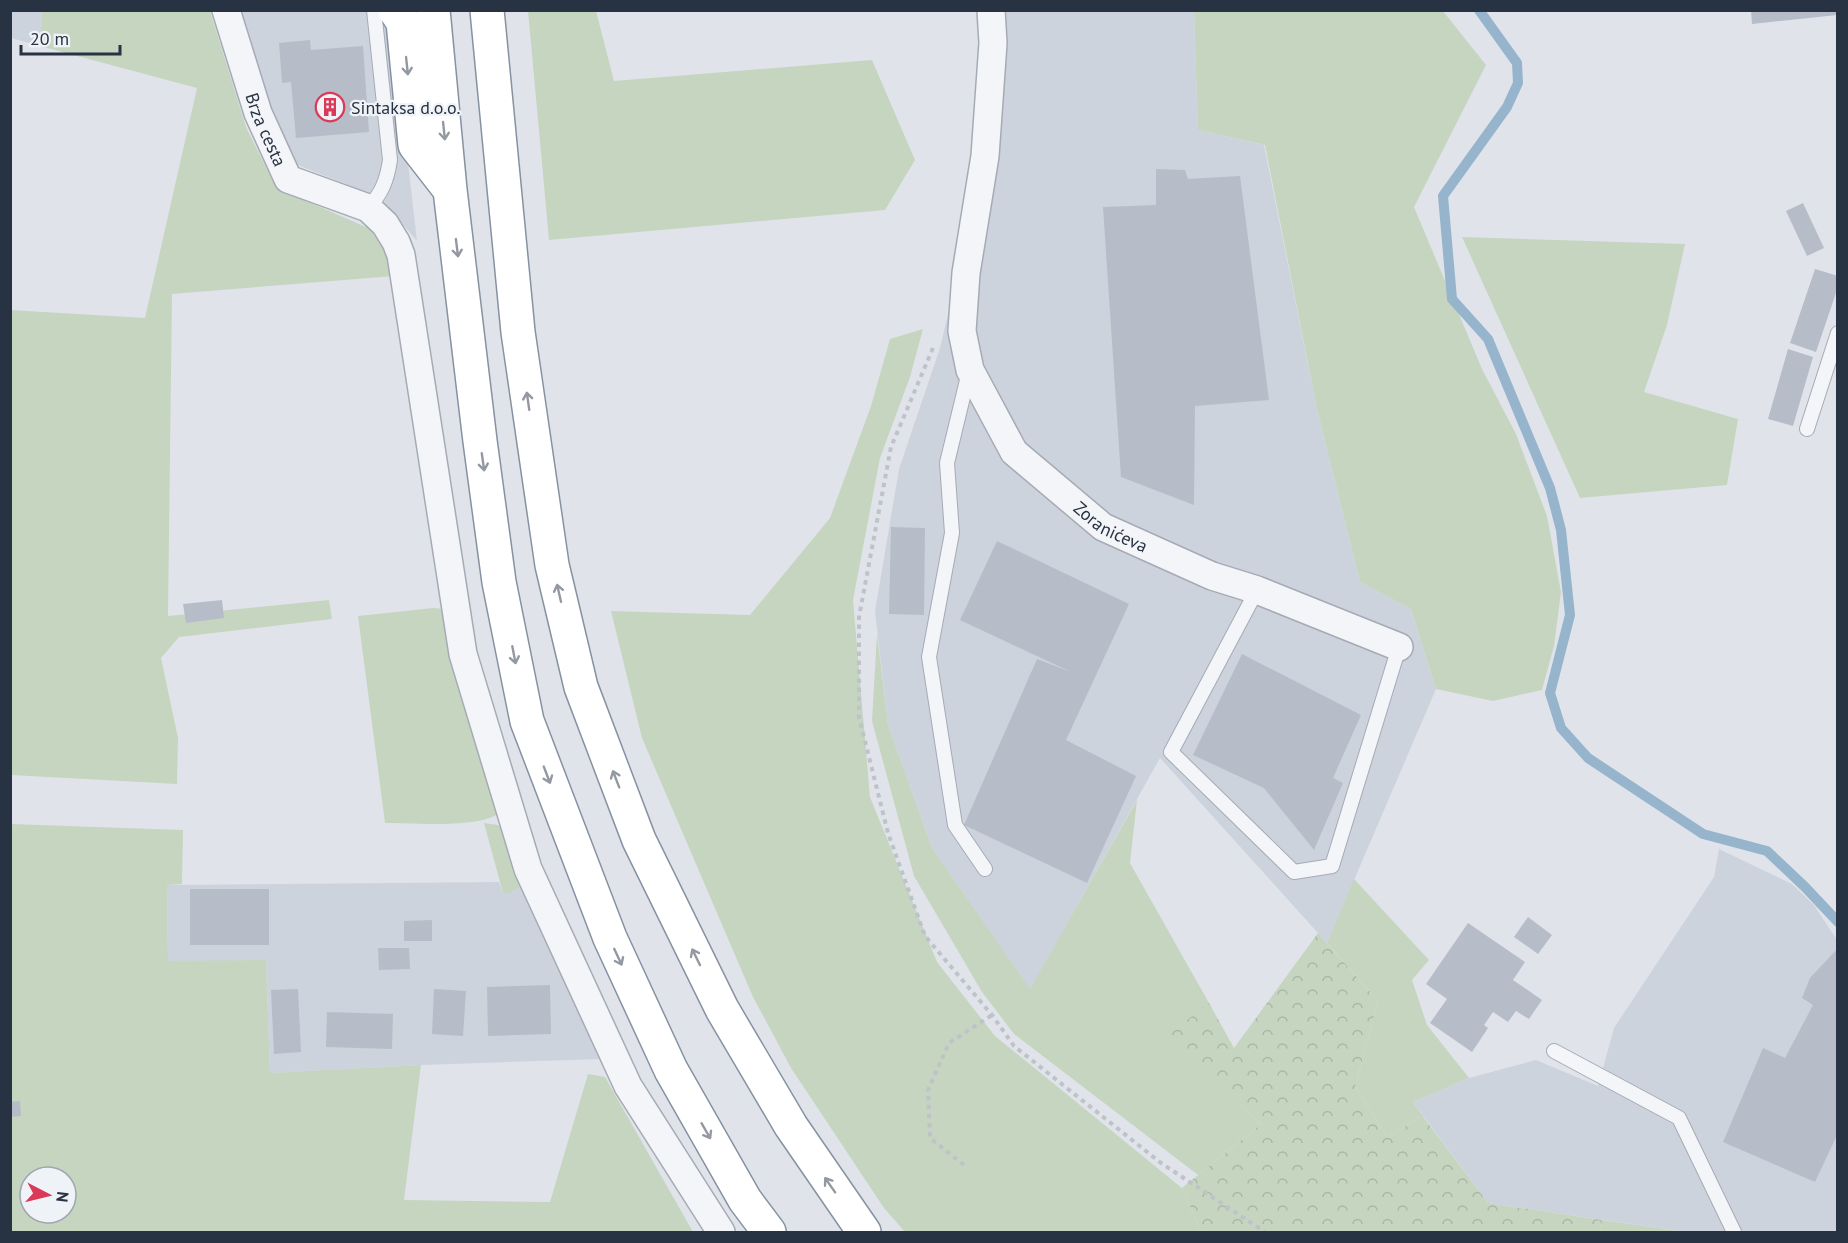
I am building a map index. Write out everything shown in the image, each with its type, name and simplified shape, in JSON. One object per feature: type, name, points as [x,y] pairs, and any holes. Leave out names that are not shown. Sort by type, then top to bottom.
[{"type":"highway","points":[[396,10],[403,22],[415,145],[450,190]]},
{"type":"highway","points":[[432,10],[450,190],[499,582],[526,720],[609,938],[671,1070],[745,1200],[770,1233]]},
{"type":"highway","points":[[487,10],[518,332],[555,576],[581,687],[639,840],[722,1010],[791,1126],[864,1233]]},
{"type":"street","name":"Brza cesta","points":[[226,10],[258,113],[288,179],[368,208],[385,225],[396,242],[401,255],[463,654],[528,869],[628,1086],[721,1233]]},
{"type":"street","name":"Zoranićeva","points":[[991,10],[993,43],[986,156],[966,273],[962,331],[970,370],[1014,452],[1103,527],[1212,576],[1257,590],[1399,647]]},
{"type":"lane","points":[[368,208],[379,196],[385,184],[390,160],[374,10]]},
{"type":"lane","points":[[1808,429],[1838,333]]},
{"type":"lane","points":[[970,370],[947,463],[952,533],[930,657],[955,825],[985,869]]},
{"type":"lane","points":[[1257,590],[1171,752],[1294,872],[1332,866],[1399,647]]},
{"type":"lane","points":[[1554,1051],[1679,1119],[1734,1233]]},
{"type":"path","points":[[964,1165],[930,1138],[928,1090],[949,1043],[992,1015]]},
{"type":"shaded area","points":[[10,11],[42,11],[40,46],[11,38]]},
{"type":"shaded area","points":[[239,11],[382,11],[397,37],[417,241],[390,209],[366,192],[295,164],[267,106]]},
{"type":"shaded area","points":[[999,11],[1194,11],[1198,130],[1264,145],[1317,409],[1360,582],[1411,609],[1436,689],[1327,943],[1160,758],[1030,990],[932,848],[888,725],[875,611],[899,469],[940,348],[995,113]]},
{"type":"shaded area","points":[[1719,849],[1792,884],[1814,905],[1837,940],[1837,1232],[1685,1232],[1488,1203],[1413,1102],[1469,1078],[1536,1060],[1598,1086],[1614,1028],[1714,877]]},
{"type":"shaded area","points":[[499,882],[503,893],[522,885],[600,1059],[270,1073],[266,960],[168,962],[167,885]]},
{"type":"green space","points":[[42,11],[210,11],[246,127],[273,182],[288,193],[368,228],[385,247],[394,276],[172,294],[168,616],[329,600],[332,619],[179,637],[161,658],[178,738],[177,784],[11,775],[10,310],[145,318],[197,88],[40,46]]},
{"type":"green space","points":[[528,11],[596,11],[614,81],[872,60],[915,160],[885,210],[549,240]]},
{"type":"green space","points":[[1194,11],[1443,11],[1486,65],[1414,207],[1482,369],[1516,434],[1547,516],[1561,592],[1554,646],[1542,690],[1493,701],[1436,689],[1411,609],[1360,582],[1317,409],[1265,145],[1198,130]]},
{"type":"green space","points":[[1462,237],[1685,244],[1667,325],[1644,392],[1738,419],[1727,485],[1580,498]]},
{"type":"green space","points":[[923,329],[910,377],[880,458],[853,600],[870,797],[937,962],[995,1036],[1182,1188],[1201,1232],[905,1232],[884,1208],[791,1068],[753,997],[642,738],[611,611],[750,615],[830,518],[871,406],[890,339]]},
{"type":"green space","points":[[433,608],[444,609],[500,812],[479,821],[463,823],[385,823],[358,616]]},
{"type":"green space","points":[[877,634],[888,725],[932,848],[1030,989],[1137,800],[1130,863],[1209,1003],[1166,1037],[1261,1124],[1198,1175],[1014,1034],[982,992],[914,876],[872,721]]},
{"type":"green space","points":[[484,823],[498,825],[503,831],[522,885],[509,893],[503,893]]},
{"type":"green space","points":[[11,824],[183,830],[182,884],[167,885],[168,961],[266,960],[270,1073],[421,1065],[404,1200],[550,1202],[588,1074],[605,1077],[693,1232],[11,1232]]},
{"type":"green space","points":[[1354,879],[1429,960],[1412,980],[1427,1025],[1469,1078],[1413,1102],[1422,1115],[1388,1138],[1355,1087],[1378,1001],[1327,943]]},
{"type":"green space","points":[[1318,933],[1378,1001],[1355,1087],[1388,1138],[1422,1115],[1488,1203],[1602,1220],[1601,1232],[1201,1232],[1182,1188],[1261,1124],[1165,1037],[1209,1003],[1234,1048]]},
{"type":"green space","points":[[1602,1220],[1685,1232],[1601,1232]]},
{"type":"building","points":[[1751,10],[1837,10],[1837,15],[1752,24]]},
{"type":"building","name":"Sintaksa d.o.o.","points":[[310,40],[311,50],[363,46],[369,132],[296,138],[291,82],[282,83],[279,43]]},
{"type":"building","points":[[1156,169],[1185,170],[1188,179],[1240,176],[1269,400],[1195,406],[1194,505],[1121,477],[1103,207],[1156,205]]},
{"type":"building","points":[[1803,203],[1824,248],[1807,256],[1786,211]]},
{"type":"building","points":[[1815,269],[1838,276],[1838,287],[1816,352],[1790,343]]},
{"type":"building","points":[[1788,349],[1813,357],[1793,426],[1768,419]]},
{"type":"building","points":[[891,527],[925,528],[924,615],[889,614]]},
{"type":"building","points":[[997,541],[1129,604],[1066,740],[1136,776],[1087,883],[964,825],[1037,659],[1071,672],[960,620]]},
{"type":"building","points":[[222,600],[224,618],[186,623],[183,604]]},
{"type":"building","points":[[1242,654],[1361,715],[1333,778],[1343,783],[1314,850],[1264,788],[1193,755]]},
{"type":"building","points":[[190,889],[269,889],[269,945],[190,945]]},
{"type":"building","points":[[1528,917],[1552,935],[1538,954],[1514,937]]},
{"type":"building","points":[[432,920],[432,941],[404,941],[404,921]]},
{"type":"building","points":[[1468,923],[1525,962],[1513,980],[1542,1000],[1529,1019],[1516,1011],[1508,1022],[1493,1012],[1484,1025],[1488,1028],[1472,1052],[1430,1023],[1447,999],[1426,984]]},
{"type":"building","points":[[378,948],[409,948],[410,969],[379,970]]},
{"type":"building","points":[[1838,948],[1838,1133],[1815,1182],[1723,1142],[1763,1048],[1785,1058],[1813,1005],[1802,998],[1810,978]]},
{"type":"building","points":[[550,985],[551,1034],[488,1036],[487,987]]},
{"type":"building","points":[[298,989],[301,1052],[274,1054],[271,990]]},
{"type":"building","points":[[434,989],[466,991],[463,1036],[432,1034]]},
{"type":"building","points":[[327,1012],[393,1014],[392,1049],[326,1047]]},
{"type":"building","points":[[20,1101],[21,1116],[10,1117],[10,1102]]},
{"type":"waterway","points":[[1479,10],[1517,63],[1518,83],[1507,107],[1443,196],[1452,299],[1488,339],[1550,488],[1561,530],[1570,615],[1550,693],[1561,728],[1588,758],[1703,834],[1767,851],[1838,922]]},
{"type":"place","name":"Sintaksa d.o.o.","points":[[330,107]]}]
